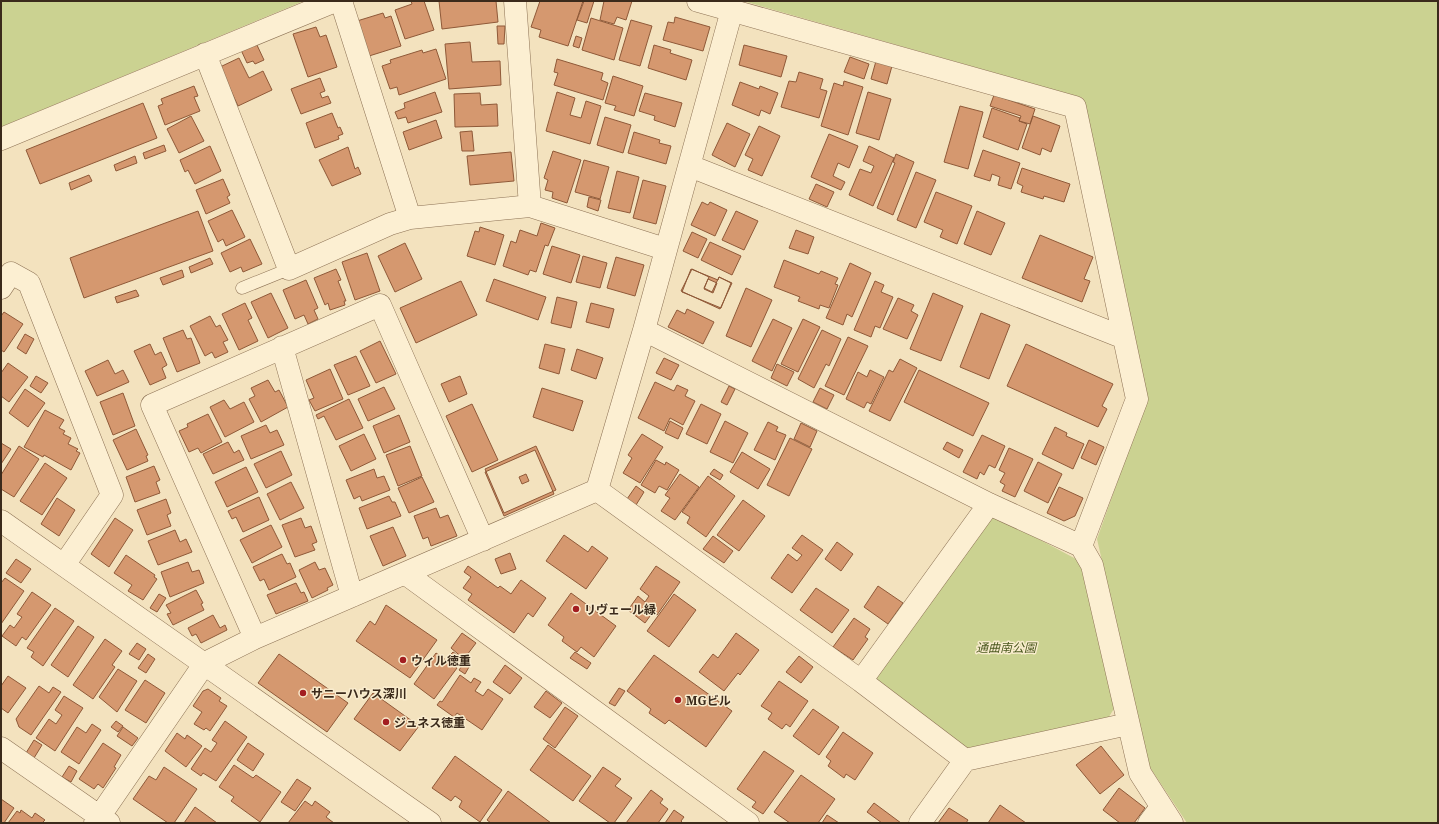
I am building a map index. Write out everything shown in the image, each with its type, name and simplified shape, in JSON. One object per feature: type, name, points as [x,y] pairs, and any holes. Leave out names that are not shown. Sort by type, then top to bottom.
[{"type":"street","points":[[1,139],[336,1]]},
{"type":"street","points":[[341,1],[410,218]]},
{"type":"street","points":[[515,1],[530,206]]},
{"type":"street","points":[[698,1],[1075,107],[1136,399],[1081,546]]},
{"type":"street","points":[[1,748],[101,821],[205,663],[255,638],[406,574],[597,490],[644,330],[665,249],[690,166],[732,10]]},
{"type":"street","points":[[205,54],[289,269],[390,224],[410,218],[530,206],[665,249]]},
{"type":"street","points":[[690,166],[1122,337]]},
{"type":"street","points":[[1,288],[11,273],[29,284],[112,495],[64,565]]},
{"type":"street","points":[[255,638],[152,405],[282,347],[380,305],[483,540]]},
{"type":"street","points":[[644,330],[989,504],[1081,546],[1092,565],[1140,773],[1161,818]]},
{"type":"street","points":[[282,347],[352,596]]},
{"type":"street","points":[[597,490],[861,681],[965,760]]},
{"type":"street","points":[[861,681],[989,504]]},
{"type":"street","points":[[1,520],[430,823]]},
{"type":"street","points":[[406,574],[748,823]]},
{"type":"street","points":[[920,823],[965,760],[1128,724]]},
{"type":"lane","points":[[242,288],[289,269]]},
{"type":"green space","points":[[1,1],[304,1],[1,127]]},
{"type":"green space","points":[[743,1],[1438,1],[1438,823],[1187,823],[1149,766],[1097,539],[1147,399],[1083,98]]},
{"type":"green space","name":"通曲南公園","points":[[997,517],[1076,559],[1083,566],[1115,707],[1107,720],[976,749],[962,747],[876,683],[874,671],[982,521]]},
{"type":"building","points":[[411,1],[424,1],[434,30],[405,39],[395,10],[412,4]]},
{"type":"building","points":[[439,1],[496,1],[498,22],[442,29]]},
{"type":"building","points":[[540,1],[583,1],[568,46],[539,37],[541,30],[531,27]]},
{"type":"building","points":[[584,1],[594,1],[587,23],[577,20]]},
{"type":"building","points":[[604,1],[632,1],[626,20],[617,17],[614,24],[600,20]]},
{"type":"building","points":[[383,13],[385,18],[391,16],[401,46],[369,56],[357,21]]},
{"type":"building","points":[[675,17],[710,27],[703,51],[663,40],[668,22],[674,23]]},
{"type":"building","points":[[591,18],[623,28],[614,60],[582,50]]},
{"type":"building","points":[[631,20],[652,26],[640,66],[619,60]]},
{"type":"building","points":[[497,26],[505,26],[504,44],[498,44]]},
{"type":"building","points":[[316,27],[320,37],[326,35],[337,67],[308,77],[293,34]]},
{"type":"building","points":[[576,36],[582,38],[579,48],[573,46]]},
{"type":"building","points":[[470,42],[472,62],[500,61],[501,85],[449,89],[445,44]]},
{"type":"building","points":[[256,43],[264,60],[255,64],[253,61],[247,63],[241,50]]},
{"type":"building","points":[[654,45],[671,50],[670,53],[692,60],[686,80],[648,68]]},
{"type":"building","points":[[744,45],[787,56],[781,77],[739,65]]},
{"type":"building","points":[[436,49],[446,79],[399,95],[397,87],[390,89],[382,66],[391,63],[390,60],[422,50],[423,53]]},
{"type":"building","points":[[850,57],[869,64],[864,79],[844,72]]},
{"type":"building","points":[[239,58],[249,78],[263,71],[272,90],[238,106],[220,67]]},
{"type":"building","points":[[557,59],[603,73],[601,80],[608,83],[603,100],[554,85],[558,73],[554,72]]},
{"type":"building","points":[[876,61],[892,66],[887,84],[871,79]]},
{"type":"building","points":[[799,72],[823,79],[820,89],[827,91],[819,118],[781,107],[789,81],[796,82]]},
{"type":"building","points":[[613,76],[643,86],[634,116],[614,110],[616,106],[605,103]]},
{"type":"building","points":[[320,78],[325,91],[320,93],[322,98],[328,96],[331,103],[301,114],[291,89]]},
{"type":"building","points":[[844,81],[863,87],[848,135],[821,126],[834,83],[843,86]]},
{"type":"building","points":[[740,82],[759,89],[760,86],[778,93],[770,114],[761,110],[759,116],[732,105]]},
{"type":"building","points":[[194,86],[198,96],[194,97],[200,111],[165,125],[158,106],[163,104],[161,99]]},
{"type":"building","points":[[435,92],[442,112],[408,123],[406,117],[398,119],[395,112],[405,108],[404,103]]},
{"type":"building","points":[[557,92],[575,98],[570,115],[581,118],[586,101],[601,106],[590,144],[546,131]]},
{"type":"building","points":[[868,92],[891,99],[879,140],[856,133]]},
{"type":"building","points":[[480,93],[481,105],[497,104],[498,126],[455,127],[454,94]]},
{"type":"building","points":[[645,93],[682,103],[675,127],[654,120],[655,116],[639,111]]},
{"type":"building","points":[[994,95],[1035,109],[1030,124],[1019,121],[1021,116],[990,106]]},
{"type":"building","points":[[143,103],[157,138],[40,184],[26,150]]},
{"type":"building","points":[[960,106],[983,112],[968,169],[944,162]]},
{"type":"building","points":[[992,108],[1020,118],[1019,121],[1027,124],[1018,150],[983,137]]},
{"type":"building","points":[[332,113],[338,128],[340,127],[343,134],[338,136],[339,139],[315,148],[306,123]]},
{"type":"building","points":[[191,116],[204,141],[179,153],[167,129]]},
{"type":"building","points":[[1033,116],[1060,126],[1051,152],[1042,148],[1040,155],[1022,148]]},
{"type":"building","points":[[605,117],[631,125],[623,153],[597,145]]},
{"type":"building","points":[[436,120],[442,138],[409,150],[403,132]]},
{"type":"building","points":[[727,123],[750,134],[735,167],[712,155]]},
{"type":"building","points":[[759,126],[780,136],[762,176],[748,170],[753,159],[745,155]]},
{"type":"building","points":[[472,131],[474,151],[462,151],[460,132]]},
{"type":"building","points":[[634,132],[660,140],[659,143],[671,146],[666,164],[628,153]]},
{"type":"building","points":[[829,134],[858,146],[849,168],[838,163],[833,176],[845,182],[841,190],[811,177]]},
{"type":"building","points":[[164,145],[166,151],[145,159],[143,153]]},
{"type":"building","points":[[210,146],[221,171],[195,184],[188,170],[185,172],[180,160]]},
{"type":"building","points":[[869,146],[894,158],[873,206],[849,195],[860,169],[871,173],[874,166],[863,161]]},
{"type":"building","points":[[348,147],[355,169],[358,167],[361,174],[332,186],[319,160]]},
{"type":"building","points":[[983,150],[1020,163],[1011,189],[998,185],[1000,177],[992,174],[990,181],[974,176]]},
{"type":"building","points":[[553,151],[581,160],[567,203],[552,198],[553,192],[545,190],[548,180],[544,178]]},
{"type":"building","points":[[511,152],[514,181],[470,185],[467,156]]},
{"type":"building","points":[[896,154],[914,162],[893,215],[877,208],[895,163],[893,162]]},
{"type":"building","points":[[135,156],[137,163],[116,171],[114,165]]},
{"type":"building","points":[[584,160],[609,167],[600,199],[575,192]]},
{"type":"building","points":[[1022,168],[1070,184],[1064,202],[1044,196],[1043,199],[1021,192],[1023,186],[1017,183]]},
{"type":"building","points":[[617,171],[639,177],[630,213],[608,208]]},
{"type":"building","points":[[916,172],[936,180],[916,228],[897,220]]},
{"type":"building","points":[[89,175],[92,181],[71,190],[69,183]]},
{"type":"building","points":[[223,179],[230,195],[227,197],[230,203],[206,214],[196,190]]},
{"type":"building","points":[[643,180],[666,186],[656,224],[633,218]]},
{"type":"building","points":[[816,184],[834,192],[827,207],[809,199]]},
{"type":"building","points":[[936,192],[972,206],[957,244],[940,237],[943,230],[924,222]]},
{"type":"building","points":[[589,197],[601,200],[598,211],[587,207]]},
{"type":"building","points":[[702,202],[708,205],[710,202],[727,210],[715,236],[691,225]]},
{"type":"building","points":[[232,210],[245,237],[226,246],[223,239],[218,242],[208,221]]},
{"type":"building","points":[[198,211],[213,251],[84,298],[70,258]]},
{"type":"building","points":[[736,211],[758,221],[744,250],[722,240]]},
{"type":"building","points":[[977,211],[1005,223],[991,255],[964,244]]},
{"type":"building","points":[[541,223],[555,228],[548,246],[545,245],[536,272],[530,270],[528,275],[503,266],[511,241],[516,243],[520,230],[537,236]]},
{"type":"building","points":[[480,227],[504,235],[495,265],[467,256],[475,231],[479,232]]},
{"type":"building","points":[[796,230],[814,237],[808,254],[789,248]]},
{"type":"building","points":[[692,232],[707,239],[698,258],[683,251]]},
{"type":"building","points":[[1040,235],[1093,257],[1084,279],[1090,281],[1082,302],[1022,278]]},
{"type":"building","points":[[250,239],[262,264],[243,272],[241,267],[230,272],[221,253]]},
{"type":"building","points":[[710,242],[741,256],[732,275],[701,260]]},
{"type":"building","points":[[405,243],[422,279],[395,292],[378,256]]},
{"type":"building","points":[[552,246],[580,255],[571,283],[543,274]]},
{"type":"building","points":[[367,253],[380,291],[355,300],[342,262]]},
{"type":"building","points":[[583,256],[607,263],[600,288],[576,282]]},
{"type":"building","points":[[616,257],[644,265],[635,296],[607,288]]},
{"type":"building","points":[[210,258],[213,264],[191,273],[189,267]]},
{"type":"building","points":[[784,260],[819,274],[821,271],[838,278],[835,284],[838,285],[829,308],[820,305],[819,309],[798,301],[800,297],[774,287]]},
{"type":"building","points":[[850,263],[871,273],[852,317],[847,314],[843,325],[826,318]]},
{"type":"building","points":[[336,269],[341,280],[338,281],[346,301],[344,301],[345,305],[330,310],[328,303],[325,305],[314,278]]},
{"type":"building","points":[[691,269],[718,280],[719,277],[731,283],[721,308],[682,292]],"holes":[[[708,279],[717,283],[713,293],[704,289]]]},
{"type":"building","points":[[692,269],[709,277],[704,288],[712,292],[719,277],[732,283],[720,309],[681,291]]},
{"type":"building","points":[[182,270],[184,277],[163,285],[160,278]]},
{"type":"building","points":[[494,279],[546,297],[538,320],[486,301]]},
{"type":"building","points":[[306,280],[318,308],[314,310],[318,319],[308,324],[304,315],[295,319],[283,290]]},
{"type":"building","points":[[461,281],[477,315],[416,343],[400,308]]},
{"type":"building","points":[[875,281],[884,285],[881,292],[893,297],[880,328],[875,326],[871,337],[854,330]]},
{"type":"building","points":[[746,288],[772,300],[751,347],[726,336]]},
{"type":"building","points":[[136,290],[139,296],[117,303],[115,297]]},
{"type":"building","points":[[271,293],[288,328],[268,338],[251,302]]},
{"type":"building","points":[[933,293],[963,306],[941,361],[910,349]]},
{"type":"building","points":[[557,297],[577,302],[571,328],[551,323]]},
{"type":"building","points":[[898,298],[914,305],[911,311],[918,315],[907,339],[883,329]]},
{"type":"building","points":[[245,303],[252,318],[248,320],[258,341],[239,350],[222,314]]},
{"type":"building","points":[[591,303],[614,309],[609,328],[586,322]]},
{"type":"building","points":[[687,309],[714,322],[703,344],[668,327],[677,310],[685,314]]},
{"type":"building","points":[[4,312],[23,324],[4,352],[1,350],[1,316]]},
{"type":"building","points":[[981,313],[1010,325],[989,379],[960,367]]},
{"type":"building","points":[[210,316],[216,327],[220,325],[228,340],[223,342],[228,352],[215,358],[212,352],[205,356],[190,326]]},
{"type":"building","points":[[773,319],[792,328],[772,371],[752,361]]},
{"type":"building","points":[[803,319],[820,327],[798,372],[781,364]]},
{"type":"building","points":[[183,330],[187,339],[191,338],[200,363],[177,372],[163,338]]},
{"type":"building","points":[[822,330],[841,339],[829,366],[826,364],[814,388],[798,379]]},
{"type":"building","points":[[25,334],[34,339],[26,354],[17,348]]},
{"type":"building","points":[[848,337],[868,346],[844,395],[825,386]]},
{"type":"building","points":[[380,341],[396,374],[376,383],[360,351]]},
{"type":"building","points":[[150,344],[155,355],[161,352],[167,365],[162,368],[166,378],[150,385],[134,351]]},
{"type":"building","points":[[545,344],[565,349],[559,374],[539,368]]},
{"type":"building","points":[[1026,344],[1113,384],[1102,406],[1107,409],[1098,427],[1007,386]]},
{"type":"building","points":[[577,349],[603,358],[596,379],[571,370]]},
{"type":"building","points":[[356,356],[370,386],[348,395],[334,365]]},
{"type":"building","points":[[664,358],[679,365],[671,380],[656,373]]},
{"type":"building","points":[[900,359],[917,368],[890,421],[869,411],[889,370],[893,372]]},
{"type":"building","points":[[108,360],[115,374],[123,370],[129,382],[97,396],[85,371]]},
{"type":"building","points":[[8,363],[28,377],[9,402],[1,396],[1,373]]},
{"type":"building","points":[[777,364],[794,372],[787,386],[771,378]]},
{"type":"building","points":[[330,369],[343,399],[315,411],[309,400],[314,398],[306,380]]},
{"type":"building","points":[[870,370],[884,377],[871,404],[867,402],[864,408],[846,399],[858,372],[867,377]]},
{"type":"building","points":[[919,370],[989,403],[973,436],[904,402]]},
{"type":"building","points":[[36,376],[48,383],[41,393],[30,386]]},
{"type":"building","points":[[460,376],[467,394],[449,402],[441,384]]},
{"type":"building","points":[[268,380],[275,392],[279,390],[288,407],[261,422],[249,399],[255,396],[251,388]]},
{"type":"building","points":[[655,382],[674,391],[677,385],[688,390],[685,396],[695,401],[683,425],[670,418],[664,431],[638,418]]},
{"type":"building","points":[[729,386],[735,389],[727,405],[721,402]]},
{"type":"building","points":[[384,387],[395,409],[368,421],[358,399]]},
{"type":"building","points":[[542,388],[583,401],[573,431],[533,417]]},
{"type":"building","points":[[820,388],[834,395],[827,409],[813,402]]},
{"type":"building","points":[[25,389],[45,403],[28,427],[9,413]]},
{"type":"building","points":[[123,393],[135,426],[113,435],[100,402]]},
{"type":"building","points":[[349,399],[363,428],[336,440],[324,416],[318,419],[316,415]]},
{"type":"building","points":[[224,400],[230,409],[244,402],[254,422],[225,437],[210,407]]},
{"type":"building","points":[[472,404],[498,460],[472,472],[446,416]]},
{"type":"building","points":[[701,404],[721,414],[707,444],[686,434]]},
{"type":"building","points":[[45,410],[64,420],[59,428],[65,431],[63,434],[71,438],[68,444],[78,449],[76,451],[80,453],[71,470],[44,455],[43,457],[24,447]]},
{"type":"building","points":[[208,414],[222,442],[201,453],[198,448],[189,452],[179,431],[188,427],[187,424]]},
{"type":"building","points":[[399,415],[410,442],[384,453],[373,426]]},
{"type":"building","points":[[670,421],[683,428],[678,439],[665,433]]},
{"type":"building","points":[[725,421],[748,433],[733,463],[710,452]]},
{"type":"building","points":[[768,422],[778,427],[776,431],[786,435],[775,460],[754,450]]},
{"type":"building","points":[[801,423],[817,431],[810,447],[794,439]]},
{"type":"building","points":[[266,425],[270,433],[277,430],[284,445],[251,459],[241,436]]},
{"type":"building","points":[[1055,427],[1067,433],[1066,436],[1084,444],[1073,469],[1042,454]]},
{"type":"building","points":[[136,429],[148,455],[146,456],[148,461],[127,470],[113,440]]},
{"type":"building","points":[[364,434],[376,459],[351,471],[339,446]]},
{"type":"building","points":[[642,434],[663,447],[640,483],[623,473],[632,458],[628,455]]},
{"type":"building","points":[[982,435],[1005,446],[995,468],[989,465],[984,475],[980,472],[977,479],[963,472]]},
{"type":"building","points":[[790,438],[812,449],[789,496],[767,485]]},
{"type":"building","points":[[1089,440],[1104,447],[1096,465],[1081,458]]},
{"type":"building","points":[[228,442],[234,453],[239,450],[244,460],[213,474],[203,454]]},
{"type":"building","points":[[947,442],[963,450],[959,458],[943,449]]},
{"type":"building","points":[[1,443],[11,449],[1,464]]},
{"type":"building","points":[[19,446],[39,459],[14,497],[1,489],[1,475]]},
{"type":"building","points":[[410,446],[422,476],[398,486],[386,455]]},
{"type":"building","points":[[536,446],[556,490],[504,513],[485,469]],"holes":[[[526,474],[529,481],[522,484],[519,477]]]},
{"type":"building","points":[[1009,448],[1033,459],[1015,497],[1002,491],[1005,485],[1000,482],[1005,473],[999,470]]},
{"type":"building","points":[[535,450],[554,494],[504,516],[485,472]]},
{"type":"building","points":[[281,451],[292,475],[266,488],[254,464]]},
{"type":"building","points":[[742,452],[770,469],[758,489],[730,472]]},
{"type":"building","points":[[656,460],[665,465],[666,462],[679,470],[667,490],[659,486],[655,493],[641,485]]},
{"type":"building","points":[[1038,462],[1062,474],[1048,503],[1024,491]]},
{"type":"building","points":[[45,463],[67,478],[42,515],[20,501]]},
{"type":"building","points":[[154,466],[160,480],[156,482],[160,493],[135,502],[126,477]]},
{"type":"building","points":[[246,467],[258,492],[227,507],[215,482]]},
{"type":"building","points":[[374,469],[377,478],[384,476],[390,490],[362,501],[360,496],[354,499],[346,480]]},
{"type":"building","points":[[714,469],[723,475],[720,480],[710,474]]},
{"type":"building","points":[[680,474],[699,487],[675,520],[661,511],[670,498],[665,495]]},
{"type":"building","points":[[708,476],[735,496],[706,537],[687,523],[690,517],[682,512]]},
{"type":"building","points":[[422,477],[434,502],[409,513],[398,488]]},
{"type":"building","points":[[291,482],[304,508],[280,520],[267,494]]},
{"type":"building","points":[[636,486],[644,492],[636,505],[627,499]]},
{"type":"building","points":[[1059,487],[1083,498],[1075,516],[1064,521],[1047,513]]},
{"type":"building","points":[[389,496],[392,502],[395,502],[401,516],[367,529],[359,508]]},
{"type":"building","points":[[259,497],[269,520],[243,532],[236,517],[232,519],[228,511]]},
{"type":"building","points":[[57,498],[75,510],[59,536],[41,524]]},
{"type":"building","points":[[166,499],[171,513],[167,515],[171,526],[147,535],[137,510]]},
{"type":"building","points":[[743,500],[765,516],[739,551],[717,535]]},
{"type":"building","points":[[436,508],[440,518],[448,515],[457,536],[431,546],[428,537],[423,539],[414,516]]},
{"type":"building","points":[[115,518],[133,530],[109,567],[91,554]]},
{"type":"building","points":[[301,518],[305,528],[311,526],[317,542],[312,544],[315,550],[295,557],[282,525]]},
{"type":"building","points":[[271,525],[282,547],[252,563],[240,540]]},
{"type":"building","points":[[393,527],[406,556],[383,566],[370,536]]},
{"type":"building","points":[[175,530],[180,542],[186,539],[192,552],[158,565],[148,541]]},
{"type":"building","points":[[564,535],[588,552],[592,546],[608,558],[586,589],[546,561]]},
{"type":"building","points":[[802,535],[823,550],[792,593],[771,578],[788,554],[797,561],[802,555],[792,548]]},
{"type":"building","points":[[713,536],[733,551],[724,563],[703,549]]},
{"type":"building","points":[[837,542],[853,554],[841,571],[825,559]]},
{"type":"building","points":[[510,553],[516,569],[501,574],[495,559]]},
{"type":"building","points":[[282,554],[287,564],[290,563],[296,577],[269,590],[264,579],[260,581],[253,567]]},
{"type":"building","points":[[126,555],[155,575],[154,577],[157,579],[143,600],[128,591],[132,585],[114,573]]},
{"type":"building","points":[[16,559],[31,569],[21,583],[6,573]]},
{"type":"building","points":[[188,562],[192,572],[199,570],[204,583],[170,597],[161,572]]},
{"type":"building","points":[[315,562],[319,570],[325,568],[333,585],[327,588],[328,590],[312,598],[299,570]]},
{"type":"building","points":[[468,566],[498,588],[500,586],[511,594],[521,580],[546,598],[533,617],[528,613],[514,633],[468,600],[472,594],[463,588],[471,577],[464,572]]},
{"type":"building","points":[[656,566],[680,582],[657,615],[653,612],[645,623],[628,610],[638,596],[645,602],[649,596],[640,589]]},
{"type":"building","points":[[5,578],[24,591],[1,624],[1,583]]},
{"type":"building","points":[[296,583],[301,593],[304,592],[308,601],[276,614],[267,595]]},
{"type":"building","points":[[878,586],[903,603],[888,624],[864,607]]},
{"type":"building","points":[[816,588],[849,610],[832,633],[800,610]]},
{"type":"building","points":[[196,590],[203,603],[201,604],[204,610],[173,625],[167,614],[171,613],[166,605]]},
{"type":"building","points":[[32,592],[51,605],[26,640],[22,637],[16,646],[2,636],[10,625],[14,628],[22,617],[17,614]]},
{"type":"building","name":"リヴェール緑","points":[[571,593],[616,626],[594,657],[581,647],[577,652],[562,641],[564,637],[548,625]]},
{"type":"building","points":[[159,594],[166,598],[157,612],[150,608]]},
{"type":"building","points":[[674,594],[696,610],[669,647],[647,631]]},
{"type":"building","name":"ウィル徳重","points":[[386,605],[437,640],[410,678],[356,641],[370,621],[375,625]]},
{"type":"building","points":[[55,608],[74,621],[43,666],[31,657],[34,652],[27,648]]},
{"type":"building","points":[[213,615],[220,628],[225,625],[227,630],[201,643],[196,634],[192,636],[188,628]]},
{"type":"building","points":[[854,618],[870,629],[865,637],[868,639],[853,660],[833,647]]},
{"type":"building","points":[[78,626],[94,637],[68,677],[51,665]]},
{"type":"building","points":[[462,633],[476,643],[464,659],[451,648]]},
{"type":"building","points":[[736,633],[759,650],[740,675],[738,673],[724,691],[699,672],[713,654],[718,658]]},
{"type":"building","points":[[105,639],[122,651],[112,665],[115,667],[93,699],[73,685]]},
{"type":"building","points":[[137,643],[146,649],[139,660],[129,654]]},
{"type":"building","points":[[453,652],[462,658],[459,663],[449,656]]},
{"type":"building","points":[[575,652],[591,663],[587,669],[570,658]]},
{"type":"building","points":[[436,653],[457,668],[434,699],[414,684]]},
{"type":"building","points":[[148,654],[155,659],[146,673],[138,668]]},
{"type":"building","name":"サニーハウス深川","points":[[279,654],[348,703],[327,732],[258,683]]},
{"type":"building","name":"MGビル","points":[[654,655],[732,711],[706,747],[669,720],[665,724],[649,713],[651,709],[627,691]]},
{"type":"building","points":[[799,656],[813,667],[801,683],[786,672]]},
{"type":"building","points":[[464,663],[469,667],[465,674],[459,670]]},
{"type":"building","points":[[505,665],[522,678],[510,694],[493,682]]},
{"type":"building","points":[[118,669],[137,681],[117,712],[99,697]]},
{"type":"building","points":[[460,675],[471,683],[474,678],[481,682],[475,691],[483,696],[488,689],[503,699],[482,730],[457,713],[454,717],[437,705],[440,701],[442,702]]},
{"type":"building","points":[[8,676],[26,688],[8,713],[1,708],[1,686]]},
{"type":"building","points":[[145,680],[165,693],[146,723],[125,710]]},
{"type":"building","points":[[779,681],[808,701],[790,727],[786,724],[782,729],[768,719],[772,713],[761,706]]},
{"type":"building","points":[[39,686],[49,693],[53,687],[61,692],[31,735],[19,727],[16,719]]},
{"type":"building","points":[[619,688],[625,691],[615,706],[609,703]]},
{"type":"building","points":[[208,689],[221,698],[219,701],[227,706],[210,731],[206,728],[204,730],[194,724],[202,712],[193,706],[203,691]]},
{"type":"building","points":[[546,691],[562,703],[550,718],[534,707]]},
{"type":"building","name":"ジュネス徳重","points":[[373,693],[419,726],[400,751],[354,719]]},
{"type":"building","points":[[64,696],[83,708],[55,751],[36,738],[49,719],[56,724],[62,715],[55,710]]},
{"type":"building","points":[[565,707],[578,716],[555,748],[543,739]]},
{"type":"building","points":[[813,709],[839,727],[819,755],[793,736]]},
{"type":"building","points":[[116,721],[123,726],[118,732],[111,727]]},
{"type":"building","points":[[225,721],[247,737],[216,781],[203,773],[201,776],[191,769],[205,748],[211,752],[217,743],[212,740]]},
{"type":"building","points":[[92,724],[101,730],[79,764],[61,752],[77,727],[86,733]]},
{"type":"building","points":[[123,727],[138,738],[132,746],[117,736]]},
{"type":"building","points":[[843,732],[873,753],[855,780],[846,774],[844,778],[828,766],[831,761],[826,757]]},
{"type":"building","points":[[177,733],[185,739],[187,735],[202,746],[186,767],[165,751]]},
{"type":"building","points":[[34,740],[42,745],[34,758],[26,753]]},
{"type":"building","points":[[103,743],[121,755],[114,767],[116,768],[103,788],[98,784],[94,789],[79,779]]},
{"type":"building","points":[[248,743],[264,754],[253,771],[237,760]]},
{"type":"building","points":[[548,745],[591,776],[573,801],[530,770]]},
{"type":"building","points":[[1101,746],[1124,775],[1100,794],[1076,765]]},
{"type":"building","points":[[764,751],[794,771],[763,814],[752,807],[756,802],[737,789]]},
{"type":"building","points":[[455,756],[502,790],[480,822],[459,807],[462,801],[455,796],[451,801],[432,788]]},
{"type":"building","points":[[234,765],[253,778],[256,775],[281,792],[260,822],[231,801],[234,797],[219,787]]},
{"type":"building","points":[[69,766],[77,771],[71,782],[62,777]]},
{"type":"building","points":[[164,767],[197,789],[174,823],[168,823],[133,799],[149,776],[156,780]]},
{"type":"building","points":[[603,767],[621,779],[615,786],[632,798],[614,823],[610,823],[579,801]]},
{"type":"building","points":[[801,775],[835,799],[818,823],[790,823],[774,812]]},
{"type":"building","points":[[297,779],[311,788],[295,811],[281,802]]},
{"type":"building","points":[[1119,788],[1145,808],[1134,823],[1120,823],[1103,810]]},
{"type":"building","points":[[651,790],[663,799],[660,803],[668,809],[658,823],[626,823]]},
{"type":"building","points":[[508,791],[551,823],[491,823],[487,820]]},
{"type":"building","points":[[1,799],[14,808],[4,823],[1,823]]},
{"type":"building","points":[[305,801],[312,806],[315,801],[330,812],[326,817],[334,823],[288,823]]},
{"type":"building","points":[[874,803],[901,823],[882,823],[867,812]]},
{"type":"building","points":[[1000,805],[1026,823],[988,823]]},
{"type":"building","points":[[195,807],[217,823],[184,823]]},
{"type":"building","points":[[949,808],[968,820],[966,823],[938,823]]},
{"type":"building","points":[[21,810],[32,818],[35,813],[45,820],[42,823],[8,823],[17,811],[20,813]]},
{"type":"building","points":[[674,810],[684,817],[681,821],[683,823],[665,823]]},
{"type":"building","points":[[827,815],[839,823],[822,823]]},
{"type":"place","name":"リヴェール緑","points":[[576,609]]},
{"type":"place","name":"ウィル徳重","points":[[403,660]]},
{"type":"place","name":"サニーハウス深川","points":[[303,693]]},
{"type":"place","name":"MGビル","points":[[678,700]]},
{"type":"place","name":"ジュネス徳重","points":[[386,722]]}]
